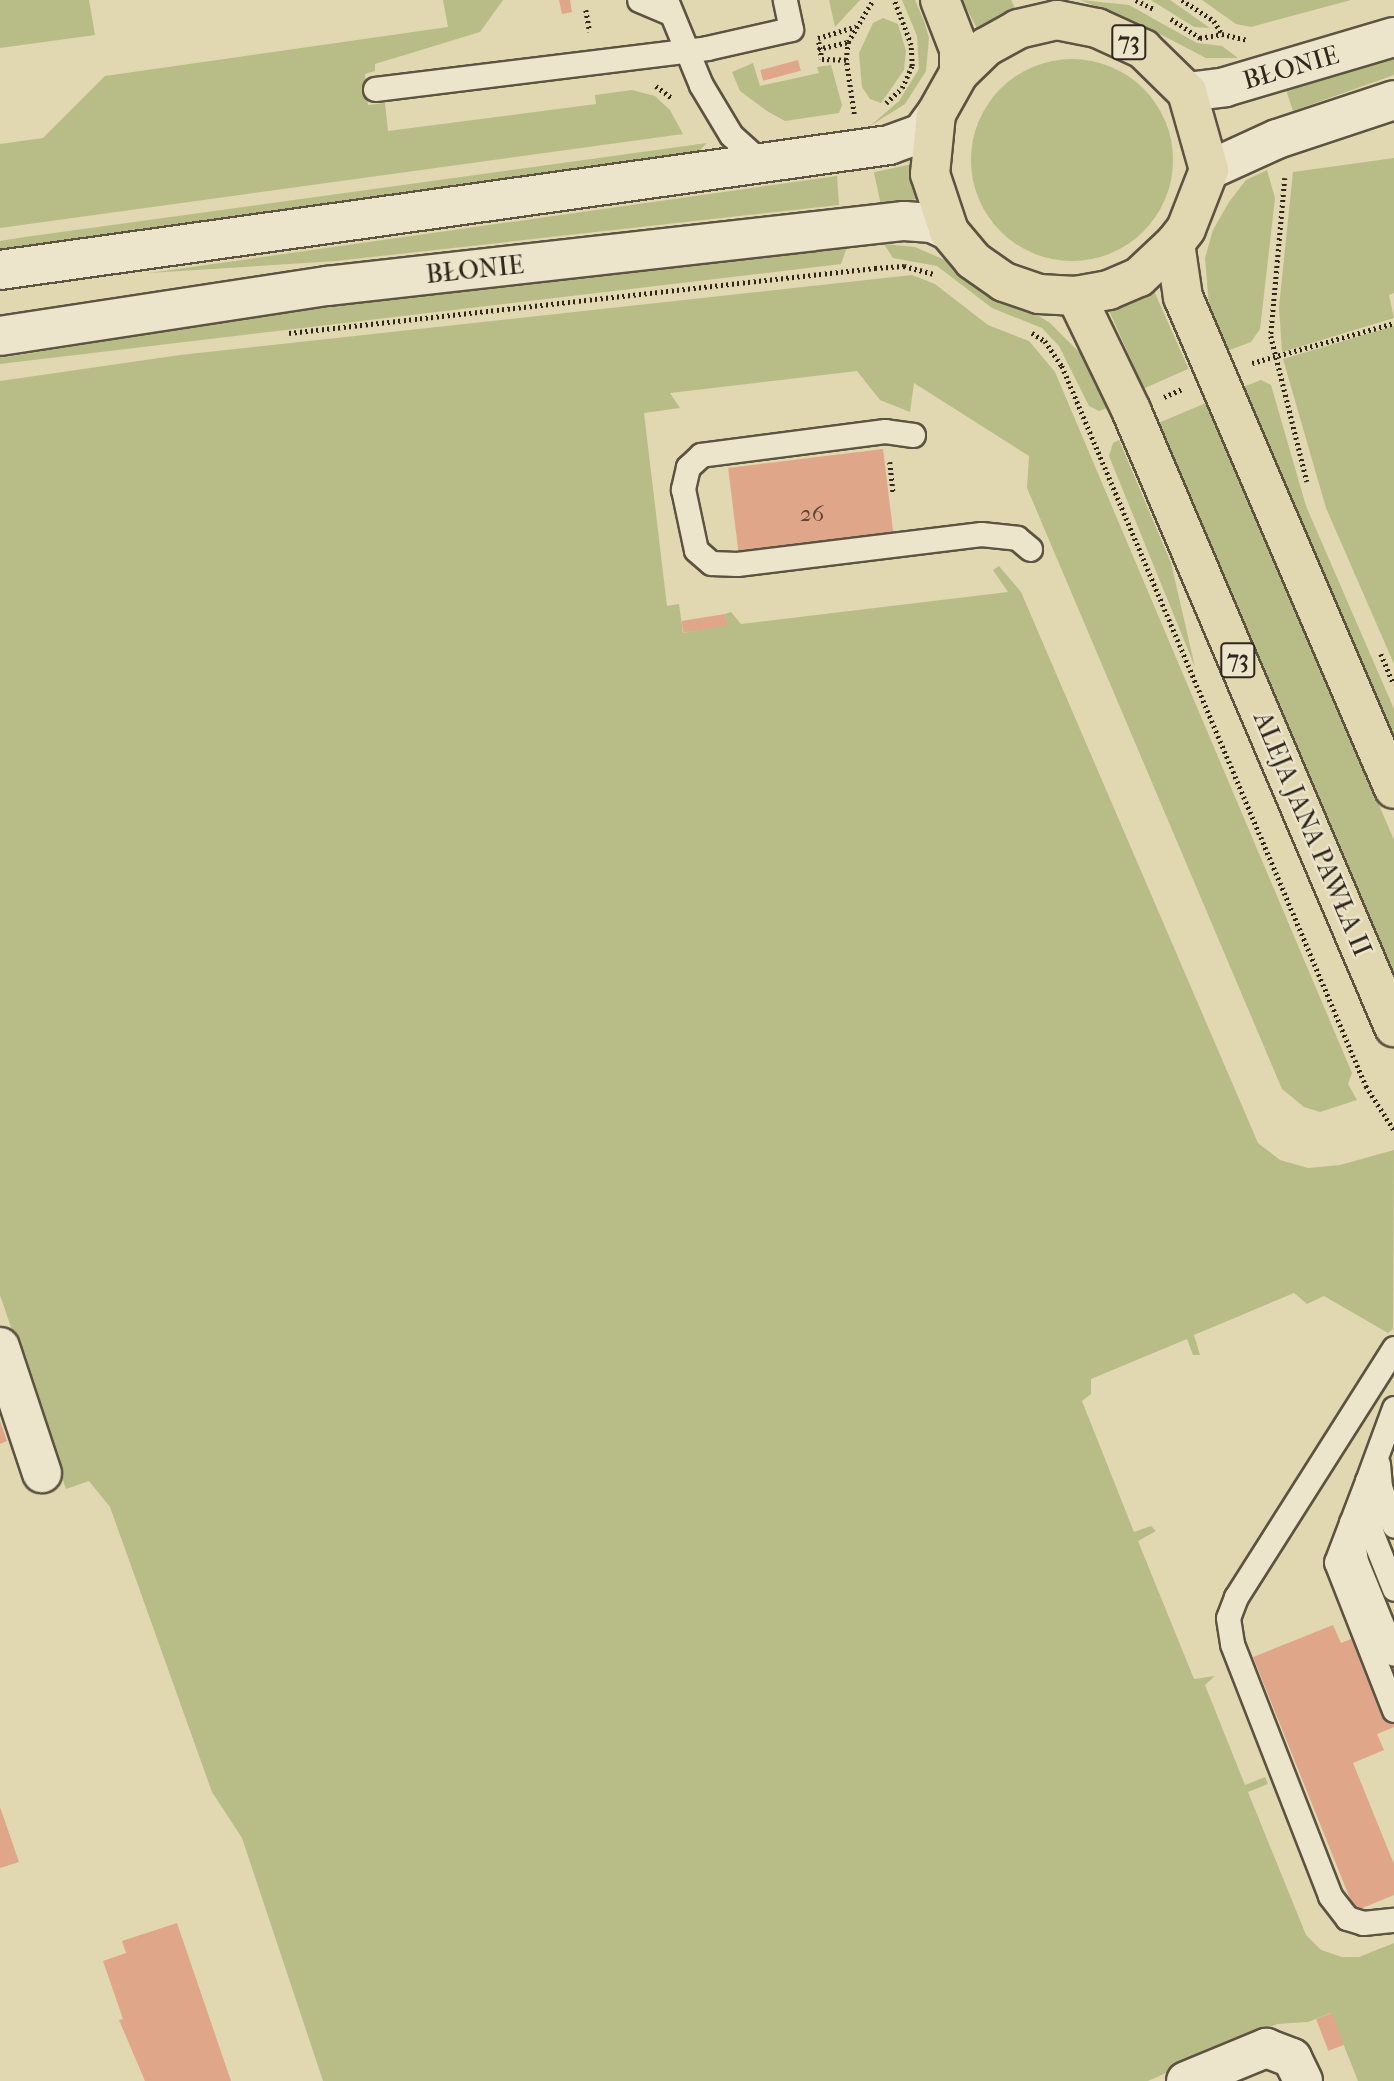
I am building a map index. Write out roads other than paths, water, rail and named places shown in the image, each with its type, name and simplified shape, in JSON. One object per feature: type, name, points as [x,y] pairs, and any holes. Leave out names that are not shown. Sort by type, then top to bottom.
[{"type":"main road","points":[[940,0],[959,49],[959,73]]},
{"type":"main road","name":"73","points":[[1049,10],[1143,48],[1187,92],[1209,170],[1186,229],[1175,243],[1139,277],[1109,290],[1076,296],[1039,294],[1004,282],[973,260],[949,231],[930,174],[936,114],[959,73],[986,47],[1049,10]]},
{"type":"main road","name":"BŁONIE","points":[[1187,92],[1225,87],[1394,37]]},
{"type":"main road","points":[[1209,170],[1277,139],[1394,100]]},
{"type":"main road","points":[[0,270],[763,164],[907,141],[922,133],[936,114]]},
{"type":"main road","name":"BŁONIE","points":[[0,336],[327,286],[904,221],[932,223],[949,231]]},
{"type":"main road","points":[[1175,243],[1183,297],[1394,789]]},
{"type":"main road","name":"ALEJA JANA PAWŁA II","points":[[1076,296],[1131,410],[1394,1027]]},
{"type":"main road","points":[[0,1348],[42,1474]]},
{"type":"main road","points":[[1186,2081],[1266,2048],[1285,2052],[1301,2076]]},
{"type":"lane","points":[[639,0],[672,4],[686,50],[731,135],[763,164]]},
{"type":"lane","points":[[374,89],[686,50],[792,29],[785,0]]},
{"type":"lane","points":[[913,435],[885,431],[701,455],[688,467],[683,489],[696,550],[711,563],[737,564],[981,534],[1017,538],[1030,549]]},
{"type":"lane","points":[[1394,1348],[1236,1597],[1228,1618],[1232,1644],[1330,1896],[1347,1918],[1363,1923],[1394,1920]]},
{"type":"lane","points":[[1394,1409],[1380,1487],[1394,1526]]},
{"type":"lane","points":[[1387,1448],[1350,1516],[1338,1551],[1339,1577],[1394,1710]]},
{"type":"lane","points":[[1367,1481],[1372,1534],[1394,1589]]},
{"type":"lane","points":[[1350,1516],[1356,1561],[1394,1654]]}]
